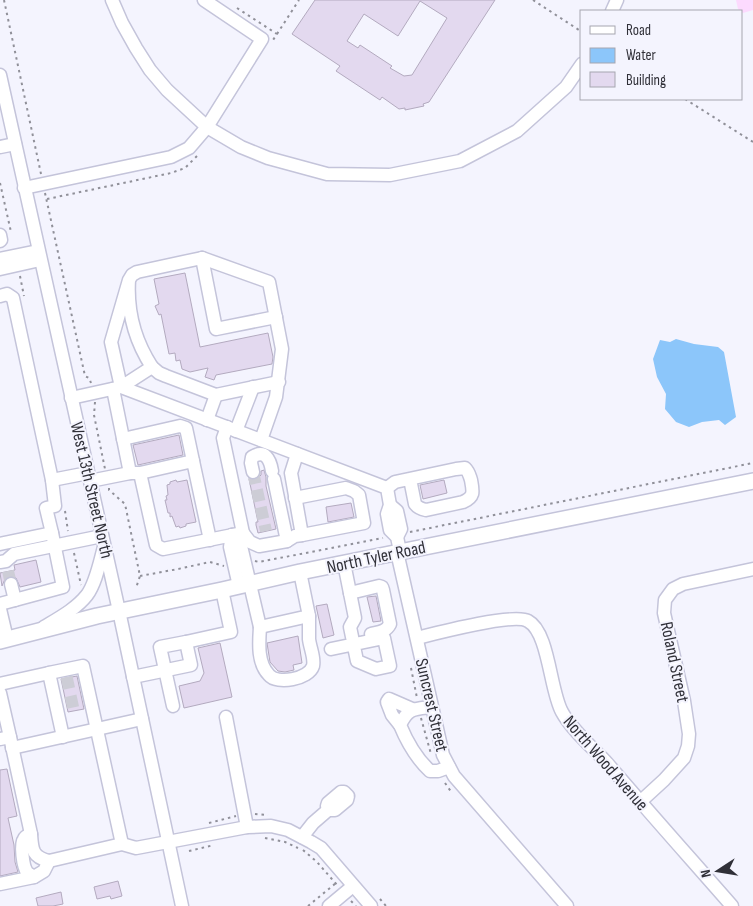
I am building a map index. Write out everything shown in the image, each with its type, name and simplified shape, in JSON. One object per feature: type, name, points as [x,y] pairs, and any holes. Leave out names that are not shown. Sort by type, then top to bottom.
[{"type":"main road","name":"North Tyler Road","points":[[3,640],[119,611],[344,564],[398,542],[753,481]]},
{"type":"street","points":[[112,0],[122,23],[150,70],[167,90],[207,127],[242,147],[268,158],[328,174],[390,175],[460,161],[517,131],[566,87],[580,67]]},
{"type":"street","points":[[24,188],[170,157],[189,148],[207,127],[262,39],[204,0]]},
{"type":"street","name":"West 13th Street North","points":[[0,75],[3,102],[15,144],[119,611],[182,906]]},
{"type":"street","points":[[0,147],[15,144]]},
{"type":"street","points":[[0,235],[0,241]]},
{"type":"street","points":[[0,259],[39,256]]},
{"type":"street","points":[[0,269],[39,256]]},
{"type":"street","points":[[202,258],[216,329],[276,317]]},
{"type":"street","points":[[261,440],[276,397],[282,350],[268,282],[202,258],[137,272],[132,275],[111,342],[123,439],[156,545],[163,550],[237,534],[259,546],[287,541],[295,536],[364,523],[359,495],[346,488],[295,498]]},
{"type":"street","points":[[129,280],[128,299],[131,319],[139,344],[152,367],[159,373],[216,395],[279,382]]},
{"type":"street","points":[[0,296],[7,294],[13,298],[52,480],[55,506],[46,508],[63,587],[0,604]]},
{"type":"street","points":[[117,322],[131,319]]},
{"type":"street","points":[[71,398],[117,388],[152,367]]},
{"type":"street","points":[[253,387],[231,429],[223,438],[237,534],[230,548],[239,563],[244,585],[260,627],[258,645],[264,668],[270,678],[280,681],[304,676],[311,671],[314,663],[309,641],[309,616],[300,572]]},
{"type":"street","points":[[117,388],[387,488],[395,482],[456,469],[465,468],[469,471],[473,491],[467,500],[426,510],[417,507],[415,504],[410,479]]},
{"type":"street","points":[[207,420],[216,395]]},
{"type":"street","points":[[123,439],[180,426],[186,428],[210,540]]},
{"type":"street","points":[[253,472],[252,457],[264,454],[271,463],[287,541]]},
{"type":"street","points":[[297,454],[291,473],[302,535]]},
{"type":"street","points":[[52,480],[89,477],[107,478],[193,461]]},
{"type":"street","points":[[346,488],[351,475]]},
{"type":"street","name":"Suncrest Street","points":[[387,488],[390,505],[387,514],[390,530],[398,542],[431,707],[443,755],[454,776],[567,906]]},
{"type":"street","points":[[266,531],[269,544]]},
{"type":"street","points":[[5,565],[14,554],[53,539]]},
{"type":"street","points":[[0,544],[53,539],[103,540],[96,576],[88,594],[73,609],[39,630]]},
{"type":"street","points":[[344,564],[355,618],[358,631],[363,635],[383,631],[388,627],[390,624],[382,587],[379,586],[350,593]]},
{"type":"street","name":"Roland Street","points":[[640,802],[684,758],[688,746],[689,734],[684,701],[664,613],[665,600],[673,589],[683,584],[753,570]]},
{"type":"street","points":[[11,584],[14,600]]},
{"type":"street","points":[[173,706],[160,647],[231,632],[222,590]]},
{"type":"street","points":[[0,609],[3,640]]},
{"type":"street","points":[[260,627],[309,616]]},
{"type":"street","points":[[331,649],[354,644],[350,627],[355,618]]},
{"type":"street","name":"North Wood Avenue","points":[[417,638],[495,621],[522,618],[530,622],[535,627],[544,644],[562,713],[732,906]]},
{"type":"street","points":[[133,677],[191,665],[186,642]]},
{"type":"street","points":[[0,684],[54,681],[83,666],[83,679],[87,699],[97,729],[122,844]]},
{"type":"street","points":[[54,681],[61,704],[63,737]]},
{"type":"street","points":[[0,693],[7,741],[35,855],[49,861],[122,844],[136,848],[247,827],[271,826],[302,836],[321,848],[344,887],[371,906]]},
{"type":"street","points":[[431,707],[412,709],[389,699],[387,702],[392,715],[400,725],[421,763],[430,771],[438,771],[449,767]]},
{"type":"street","points":[[400,725],[412,709]]},
{"type":"street","points":[[226,717],[247,827]]},
{"type":"street","points":[[7,741],[63,737],[142,719]]},
{"type":"street","points":[[302,836],[312,823],[328,810]]},
{"type":"street","points":[[31,834],[22,843],[22,856],[27,873],[34,877]]},
{"type":"street","points":[[0,884],[34,877],[44,871],[49,861]]},
{"type":"street","points":[[329,906],[344,887]]},
{"type":"path","points":[[4,0],[85,376],[90,378],[95,404],[94,415],[109,490],[125,504],[140,576],[136,588]]},
{"type":"path","points":[[277,34],[299,0]]},
{"type":"path","points":[[533,0],[580,31]]},
{"type":"path","points":[[687,100],[753,142]]},
{"type":"path","points":[[140,576],[210,562],[223,566],[252,560],[258,562],[398,542],[753,463]]},
{"type":"path","points":[[264,837],[285,842],[303,851],[344,887],[356,906]]},
{"type":"path","points":[[189,851],[220,844]]},
{"type":"path","points":[[308,906],[344,887]]},
{"type":"shaded area","points":[[736,0],[753,0],[753,10],[743,13],[743,10],[738,9]]},
{"type":"water","points":[[676,339],[694,344],[718,347],[724,352],[736,417],[725,425],[719,420],[702,422],[689,427],[676,422],[665,409],[666,394],[657,377],[653,359],[660,340],[670,342]]},
{"type":"building","points":[[315,0],[495,0],[429,102],[423,104],[424,106],[405,110],[405,108],[399,109],[382,97],[380,100],[336,71],[340,66],[292,34]],"holes":[[[420,1],[447,18],[412,75],[404,76],[390,68],[392,66],[360,45],[358,48],[347,41],[364,14],[398,36]]]},
{"type":"building","points":[[185,273],[200,347],[268,333],[273,357],[272,364],[216,375],[214,380],[205,377],[208,368],[190,372],[182,369],[180,360],[176,361],[175,353],[169,354],[161,314],[159,315],[155,306],[159,304],[154,279]]},
{"type":"building","points":[[179,435],[183,455],[138,465],[133,445]]},
{"type":"building","points":[[264,470],[276,529],[258,533],[256,522],[258,522],[249,479],[254,480],[258,478],[261,475],[261,471]]},
{"type":"building","points":[[176,480],[177,482],[187,480],[196,522],[186,524],[186,526],[180,528],[179,526],[176,527],[172,516],[170,517],[165,500],[167,500],[166,496],[168,495],[167,485]]},
{"type":"building","points":[[444,480],[447,493],[423,499],[420,485]]},
{"type":"building","points":[[351,503],[354,517],[328,522],[326,507]]},
{"type":"building","points":[[36,560],[41,582],[20,587],[16,578],[10,576],[5,579],[2,586],[0,573],[15,570],[14,565]]},
{"type":"building","points":[[376,596],[381,621],[373,622],[367,597]]},
{"type":"building","points":[[327,604],[334,635],[323,638],[316,606]]},
{"type":"building","points":[[298,636],[302,663],[293,665],[294,670],[278,671],[270,662],[267,643]]},
{"type":"building","points":[[220,643],[232,697],[184,708],[179,686],[200,681],[204,673],[198,648]]},
{"type":"building","points":[[77,676],[84,709],[68,712],[61,679]]},
{"type":"building","points":[[7,769],[17,816],[8,818],[18,872],[0,876],[0,770]]},
{"type":"building","points":[[118,881],[122,896],[111,899],[110,896],[97,899],[94,887]]},
{"type":"building","points":[[61,892],[63,904],[38,906],[36,898]]},
{"type":"tunnel","points":[[253,472],[266,531]]},
{"type":"tunnel","points":[[8,571],[11,584]]},
{"type":"tunnel","points":[[62,684],[80,680]]},
{"type":"tunnel","points":[[66,703],[84,699]]}]
